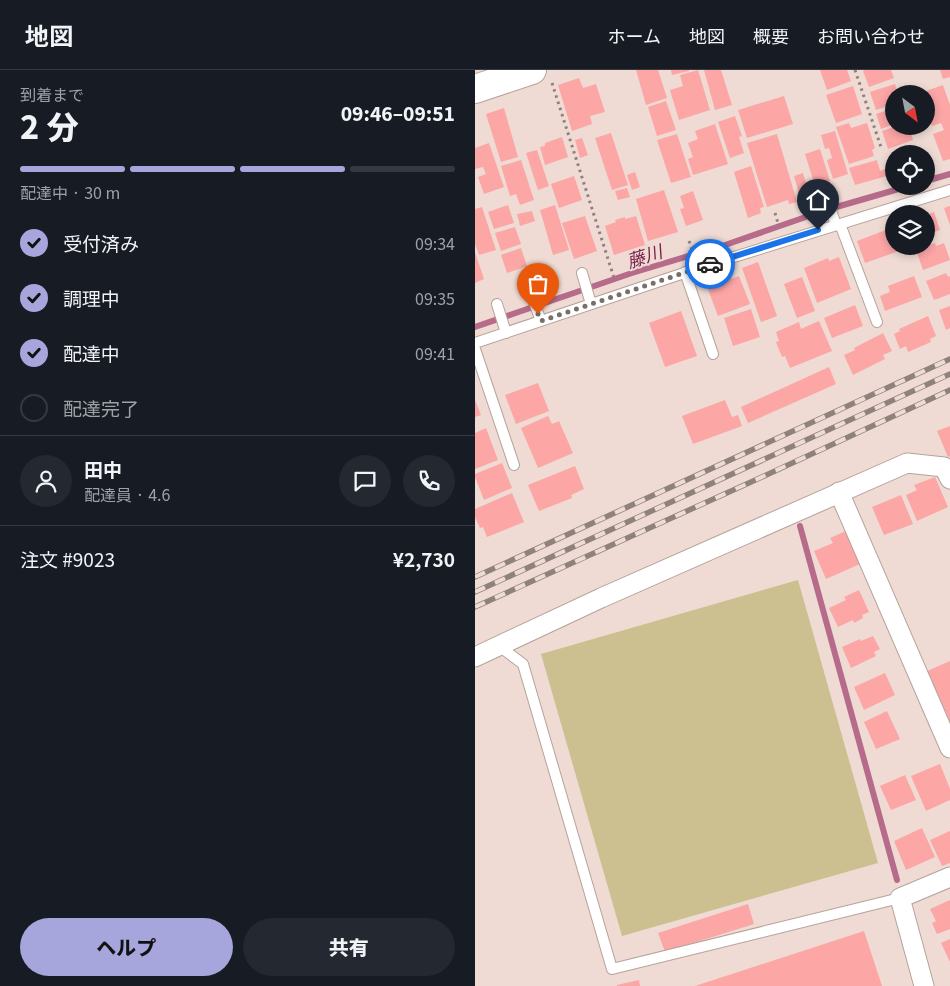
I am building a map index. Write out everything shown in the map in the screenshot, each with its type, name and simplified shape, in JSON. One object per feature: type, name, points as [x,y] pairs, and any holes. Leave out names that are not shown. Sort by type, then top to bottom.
[{"type":"highway","points":[[475,89],[541,75]]},
{"type":"street","points":[[475,657],[601,598],[907,463],[948,470]]},
{"type":"street","points":[[839,492],[950,748]]},
{"type":"street","points":[[924,986],[900,898],[950,877]]},
{"type":"lane","points":[[514,466],[475,343],[505,330],[590,300],[685,272],[836,223],[950,190]]},
{"type":"lane","points":[[826,196],[877,322]]},
{"type":"lane","points":[[685,272],[713,354]]},
{"type":"lane","points":[[582,273],[590,300]]},
{"type":"lane","points":[[531,294],[540,318]]},
{"type":"lane","points":[[497,304],[505,330]]},
{"type":"lane","points":[[499,646],[523,664],[612,969],[900,898]]},
{"type":"path","points":[[855,70],[882,150]]},
{"type":"path","points":[[541,75],[611,269]]},
{"type":"path","points":[[775,213],[782,235]]},
{"type":"shaded area","points":[[798,580],[878,863],[622,936],[541,654]]},
{"type":"building","points":[[636,70],[658,70],[667,98],[646,105]]},
{"type":"building","points":[[671,70],[689,70],[689,71],[672,75]]},
{"type":"building","points":[[698,70],[710,110],[679,120],[670,90],[683,86],[680,75]]},
{"type":"building","points":[[704,70],[721,70],[732,105],[715,110]]},
{"type":"building","points":[[820,70],[847,70],[851,81],[827,90]]},
{"type":"building","points":[[891,70],[894,78],[869,87],[863,71]]},
{"type":"building","points":[[940,70],[950,70],[950,77],[943,79]]},
{"type":"building","points":[[579,78],[583,88],[596,84],[605,112],[590,116],[592,124],[572,131],[558,85]]},
{"type":"building","points":[[943,85],[950,105],[950,159],[943,161],[933,135],[944,130],[941,123],[935,125],[935,88]]},
{"type":"building","points":[[853,86],[862,114],[836,123],[826,95]]},
{"type":"building","points":[[885,87],[885,107],[876,110],[870,92]]},
{"type":"building","points":[[784,96],[793,124],[747,138],[738,110]]},
{"type":"building","points":[[666,101],[676,130],[657,136],[648,107]]},
{"type":"building","points":[[504,108],[518,157],[501,162],[486,114]]},
{"type":"building","points":[[885,111],[885,127],[881,129],[876,114]]},
{"type":"building","points":[[735,116],[742,136],[739,137],[744,153],[730,158],[718,122]]},
{"type":"building","points":[[849,123],[851,128],[867,123],[875,148],[872,150],[874,156],[849,164],[836,127]]},
{"type":"building","points":[[715,124],[728,164],[693,175],[688,159],[693,157],[688,143],[698,139],[695,131]]},
{"type":"building","points":[[885,130],[885,135],[912,135],[913,140],[899,145],[887,145],[882,131]]},
{"type":"building","points":[[835,131],[848,174],[833,179],[827,160],[832,158],[829,148],[825,149],[821,135]]},
{"type":"building","points":[[611,133],[628,185],[612,190],[595,138]]},
{"type":"building","points":[[677,134],[691,177],[671,183],[657,140]]},
{"type":"building","points":[[777,134],[797,202],[789,204],[788,200],[767,207],[747,143]]},
{"type":"building","points":[[562,137],[568,157],[545,165],[540,147],[545,146],[545,143]]},
{"type":"building","points":[[582,138],[588,155],[580,158],[575,140]]},
{"type":"building","points":[[489,143],[504,187],[484,194],[478,177],[486,174],[483,167],[475,169],[475,148]]},
{"type":"building","points":[[820,149],[830,181],[815,186],[805,154]]},
{"type":"building","points":[[537,150],[549,186],[538,190],[526,153]]},
{"type":"building","points":[[521,160],[534,200],[520,205],[516,194],[510,196],[501,166]]},
{"type":"building","points":[[877,160],[880,171],[885,169],[885,177],[855,185],[849,168]]},
{"type":"building","points":[[751,166],[764,207],[760,208],[761,213],[748,218],[734,172]]},
{"type":"building","points":[[635,172],[640,187],[632,190],[627,175]]},
{"type":"building","points":[[803,173],[809,194],[800,197],[794,176]]},
{"type":"building","points":[[574,176],[582,200],[559,208],[551,184]]},
{"type":"building","points":[[627,188],[630,197],[618,200],[615,191]]},
{"type":"building","points":[[664,190],[678,232],[648,241],[636,199]]},
{"type":"building","points":[[693,191],[703,220],[686,226],[680,209],[684,208],[680,196]]},
{"type":"building","points":[[508,205],[514,223],[494,229],[488,212]]},
{"type":"building","points":[[555,205],[569,250],[553,255],[540,210]]},
{"type":"building","points":[[950,206],[950,225],[944,208]]},
{"type":"building","points":[[482,207],[496,250],[479,255],[475,244],[475,209]]},
{"type":"building","points":[[532,211],[535,221],[520,226],[517,214]]},
{"type":"building","points":[[935,215],[940,230],[935,232]]},
{"type":"building","points":[[585,216],[597,251],[574,259],[562,223]]},
{"type":"building","points":[[636,216],[645,245],[614,255],[605,226],[616,222],[615,220]]},
{"type":"building","points":[[515,227],[521,244],[501,251],[495,233]]},
{"type":"building","points":[[885,230],[885,255],[888,255],[865,263],[857,241]]},
{"type":"building","points":[[935,243],[936,246],[944,243],[950,260],[923,270],[918,255],[935,255]]},
{"type":"building","points":[[521,248],[527,266],[507,273],[501,255]]},
{"type":"building","points":[[475,252],[484,279],[475,283]]},
{"type":"building","points":[[839,257],[851,289],[817,303],[804,268],[828,258],[829,261]]},
{"type":"building","points":[[758,262],[777,316],[761,322],[742,268]]},
{"type":"building","points":[[946,273],[948,277],[950,276],[950,294],[934,300],[926,281]]},
{"type":"building","points":[[731,275],[732,279],[739,276],[750,304],[718,316],[706,284]]},
{"type":"building","points":[[914,276],[922,297],[885,311],[880,296],[890,292],[888,286]]},
{"type":"building","points":[[802,277],[815,311],[797,318],[784,284]]},
{"type":"building","points":[[855,305],[863,326],[832,338],[824,318]]},
{"type":"building","points":[[950,306],[950,328],[946,330],[939,310]]},
{"type":"building","points":[[751,309],[760,337],[733,346],[724,318]]},
{"type":"building","points":[[681,311],[697,356],[665,367],[649,323]]},
{"type":"building","points":[[928,316],[936,336],[930,339],[931,342],[908,352],[906,346],[900,349],[894,334],[900,331],[899,329]]},
{"type":"building","points":[[819,321],[832,351],[790,368],[785,356],[782,357],[776,342],[779,341],[776,332],[799,322],[801,329]]},
{"type":"building","points":[[883,333],[892,351],[883,355],[885,359],[853,375],[844,355]]},
{"type":"building","points":[[829,367],[836,384],[748,423],[741,407]]},
{"type":"building","points":[[538,383],[549,411],[516,424],[505,395]]},
{"type":"building","points":[[475,400],[481,415],[475,417]]},
{"type":"building","points":[[725,400],[732,417],[738,415],[742,426],[693,444],[682,416]]},
{"type":"building","points":[[548,416],[552,424],[559,421],[573,453],[538,468],[521,428]]},
{"type":"building","points":[[950,426],[950,456],[948,457],[937,431]]},
{"type":"building","points":[[486,428],[498,460],[475,469],[475,433]]},
{"type":"building","points":[[502,463],[512,488],[484,500],[475,474]]},
{"type":"building","points":[[575,466],[584,489],[571,495],[572,498],[539,511],[528,485]]},
{"type":"building","points":[[935,477],[948,507],[917,521],[906,495],[917,490],[914,485]]},
{"type":"building","points":[[512,493],[524,522],[487,537],[483,527],[480,528],[475,517],[475,509]]},
{"type":"building","points":[[901,495],[913,524],[884,535],[872,507]]},
{"type":"building","points":[[846,531],[860,564],[826,579],[814,551],[833,543],[830,538]]},
{"type":"building","points":[[859,590],[869,612],[862,615],[863,618],[854,623],[853,620],[838,627],[829,608],[846,600],[844,597]]},
{"type":"building","points":[[873,636],[880,649],[874,652],[876,656],[851,668],[842,647],[860,639],[861,641]]},
{"type":"building","points":[[950,661],[950,728],[925,672]]},
{"type":"building","points":[[885,673],[895,695],[864,710],[854,687]]},
{"type":"building","points":[[887,711],[900,739],[876,749],[864,722]]},
{"type":"building","points":[[940,764],[950,789],[950,800],[926,811],[911,776]]},
{"type":"building","points":[[905,775],[916,800],[891,810],[880,786]]},
{"type":"building","points":[[922,828],[935,857],[906,870],[894,841]]},
{"type":"building","points":[[950,831],[950,863],[942,866],[930,840]]},
{"type":"building","points":[[950,900],[950,929],[937,934],[932,923],[936,921],[930,909]]},
{"type":"building","points":[[748,904],[754,924],[665,952],[658,933]]},
{"type":"building","points":[[864,931],[882,986],[695,986]]},
{"type":"building","points":[[950,939],[950,962],[941,943]]},
{"type":"building","points":[[639,980],[640,986],[617,986],[617,985]]},
{"type":"waterway","name":"藤川","points":[[935,178],[950,174]]},
{"type":"waterway","name":"藤川","points":[[475,327],[632,273],[725,245],[826,210],[885,193]]},
{"type":"waterway","points":[[800,526],[897,880]]},
{"type":"railway","points":[[475,577],[950,359]]},
{"type":"railway","points":[[475,592],[950,374]]},
{"type":"railway","points":[[475,607],[950,390]]},
{"type":"way so far","points":[[538,314],[541,321],[710,264]]},
{"type":"route","points":[[710,264],[818,230]]}]
